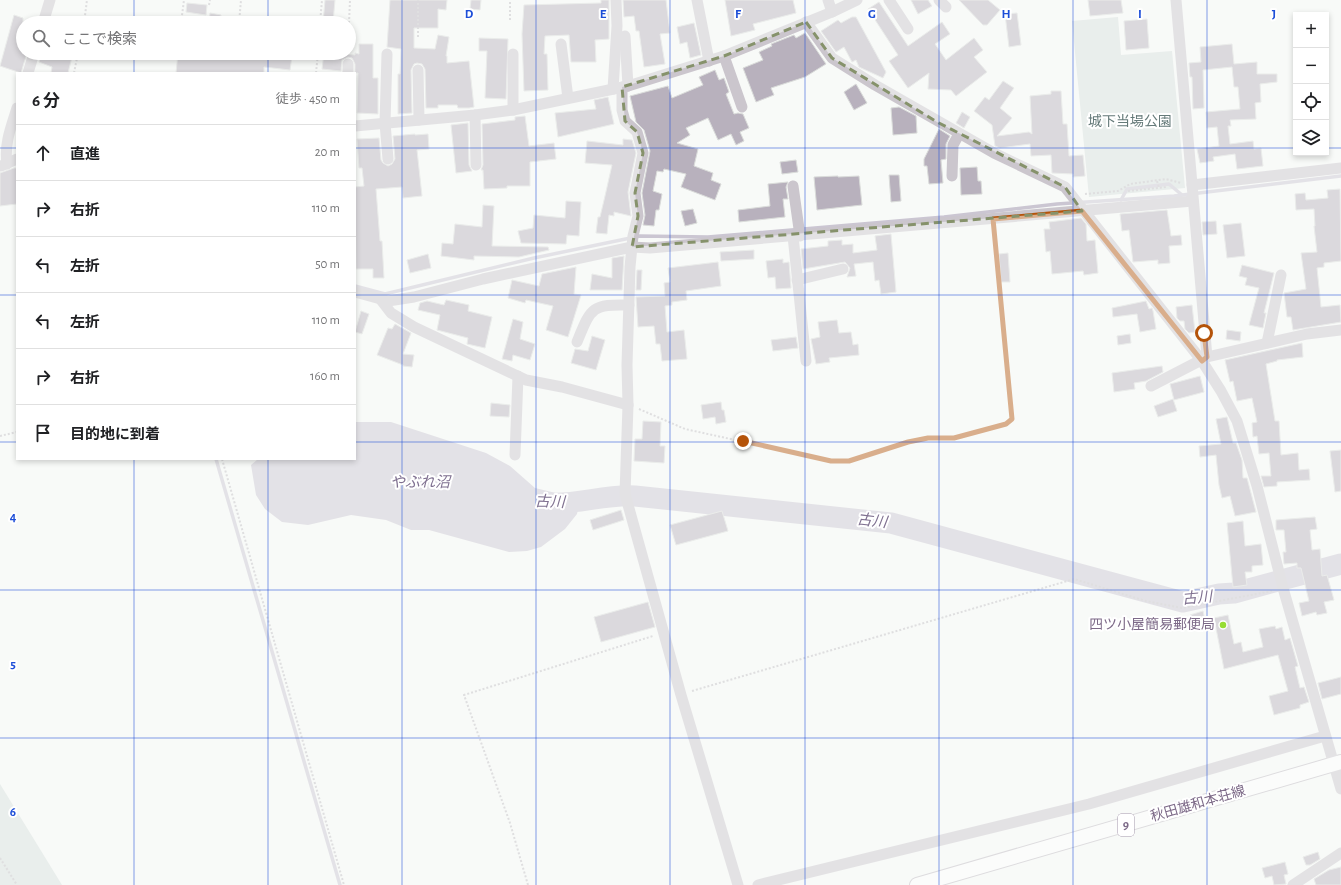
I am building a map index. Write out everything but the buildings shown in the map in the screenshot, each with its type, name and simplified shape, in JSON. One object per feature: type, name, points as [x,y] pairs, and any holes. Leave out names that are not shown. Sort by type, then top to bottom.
[{"type":"main road","name":"秋田雄和本荘線","points":[[917,885],[1337,763]]},
{"type":"street","points":[[45,16],[50,0]]},
{"type":"street","points":[[616,0],[622,110],[625,121],[637,132],[643,154],[635,193],[638,216],[632,242],[629,305],[625,494],[681,694],[738,885]]},
{"type":"street","points":[[697,0],[709,62]]},
{"type":"street","points":[[828,0],[832,12]]},
{"type":"street","points":[[356,126],[513,110],[621,88],[709,62],[832,12],[857,0]]},
{"type":"street","points":[[889,0],[908,29]]},
{"type":"street","points":[[1176,0],[1193,193],[1204,359]]},
{"type":"street","points":[[806,22],[832,58],[875,86],[959,134],[1065,187],[1076,203],[1204,359],[1237,421],[1257,486],[1282,583],[1325,736],[1337,763],[1341,790]]},
{"type":"street","points":[[621,88],[625,36]]},
{"type":"street","points":[[561,44],[568,98]]},
{"type":"street","points":[[387,54],[385,123],[388,159]]},
{"type":"street","points":[[513,54],[513,110]]},
{"type":"street","points":[[724,56],[742,107]]},
{"type":"street","points":[[28,72],[32,60]]},
{"type":"street","points":[[418,70],[419,120]]},
{"type":"street","points":[[8,163],[6,146],[16,111]]},
{"type":"street","points":[[475,115],[476,165]]},
{"type":"street","points":[[952,176],[953,145],[959,134]]},
{"type":"street","points":[[356,292],[388,301],[414,297],[632,242],[650,248],[798,231],[993,219],[1076,203],[1193,193],[1341,168]]},
{"type":"street","points":[[793,186],[798,231],[797,280],[806,361]]},
{"type":"street","points":[[797,280],[843,269]]},
{"type":"street","points":[[1267,343],[1280,275]]},
{"type":"street","points":[[381,300],[391,313],[414,328],[526,380],[562,387],[628,405]]},
{"type":"street","points":[[577,342],[588,315],[596,308],[607,304],[629,305]]},
{"type":"street","points":[[1151,386],[1204,359],[1306,334],[1341,330]]},
{"type":"street","points":[[515,455],[518,376]]},
{"type":"street","points":[[758,885],[1089,804],[1325,736]]},
{"type":"street","points":[[1293,885],[1341,853]]},
{"type":"path","points":[[85,16],[87,0]]},
{"type":"path","points":[[182,16],[184,0]]},
{"type":"path","points":[[209,5],[210,0]]},
{"type":"path","points":[[240,16],[241,0]]},
{"type":"path","points":[[321,16],[322,0]]},
{"type":"path","points":[[349,16],[350,0]]},
{"type":"path","points":[[418,0],[418,37]]},
{"type":"path","points":[[510,0],[510,20]]},
{"type":"path","points":[[74,72],[77,60]]},
{"type":"path","points":[[316,72],[317,60]]},
{"type":"path","points":[[1076,203],[1094,192],[1118,192],[1130,184],[1166,180],[1193,193]]},
{"type":"path","points":[[1157,181],[1158,188]]},
{"type":"path","points":[[1128,191],[1167,187]]},
{"type":"path","points":[[628,405],[685,429],[831,461],[849,461],[908,442],[928,438],[954,438],[1006,424],[1012,419],[993,219]]},
{"type":"path","points":[[0,436],[16,432]]},
{"type":"path","points":[[222,460],[344,885]]},
{"type":"path","points":[[681,694],[1074,579],[1146,601],[1182,608],[1260,595],[1282,583]]},
{"type":"path","points":[[528,885],[510,823],[464,695],[664,633]]},
{"type":"path","points":[[0,858],[17,885]]},
{"type":"highlighted area","points":[[806,22],[832,58],[937,122],[1065,187],[1082,211],[632,247],[638,216],[635,193],[643,153],[637,132],[625,121],[622,87],[724,56]]},
{"type":"green space","name":"城下当場公園","points":[[1118,17],[1121,55],[1172,51],[1185,188],[1089,197],[1072,21]]},
{"type":"green space","points":[[0,784],[62,885],[0,885]]},
{"type":"water","name":"やぶれ沼","points":[[356,422],[391,422],[486,453],[510,466],[535,488],[560,494],[579,505],[577,514],[565,529],[541,547],[527,551],[509,552],[429,530],[411,530],[386,520],[351,515],[308,525],[282,522],[265,509],[256,495],[251,465],[257,460],[356,460]]},
{"type":"waterway","points":[[356,286],[385,294],[534,258],[640,236],[708,237],[944,217],[1057,204],[1174,196],[1341,176]]},
{"type":"waterway","points":[[1121,200],[1127,189],[1169,184],[1182,195]]},
{"type":"waterway","points":[[216,460],[340,885]]},
{"type":"waterway","name":"古川","points":[[548,503],[635,496],[891,523],[1183,602],[1219,594],[1234,593],[1341,564]]},
{"type":"place","name":"四ツ小屋簡易郵便局","points":[[1223,625]]},
{"type":"route","points":[[743,441],[831,461],[849,461],[908,442],[928,438],[954,438],[1006,424],[1012,419],[993,219],[1082,211],[1202,361],[1207,357],[1204,333]]}]
